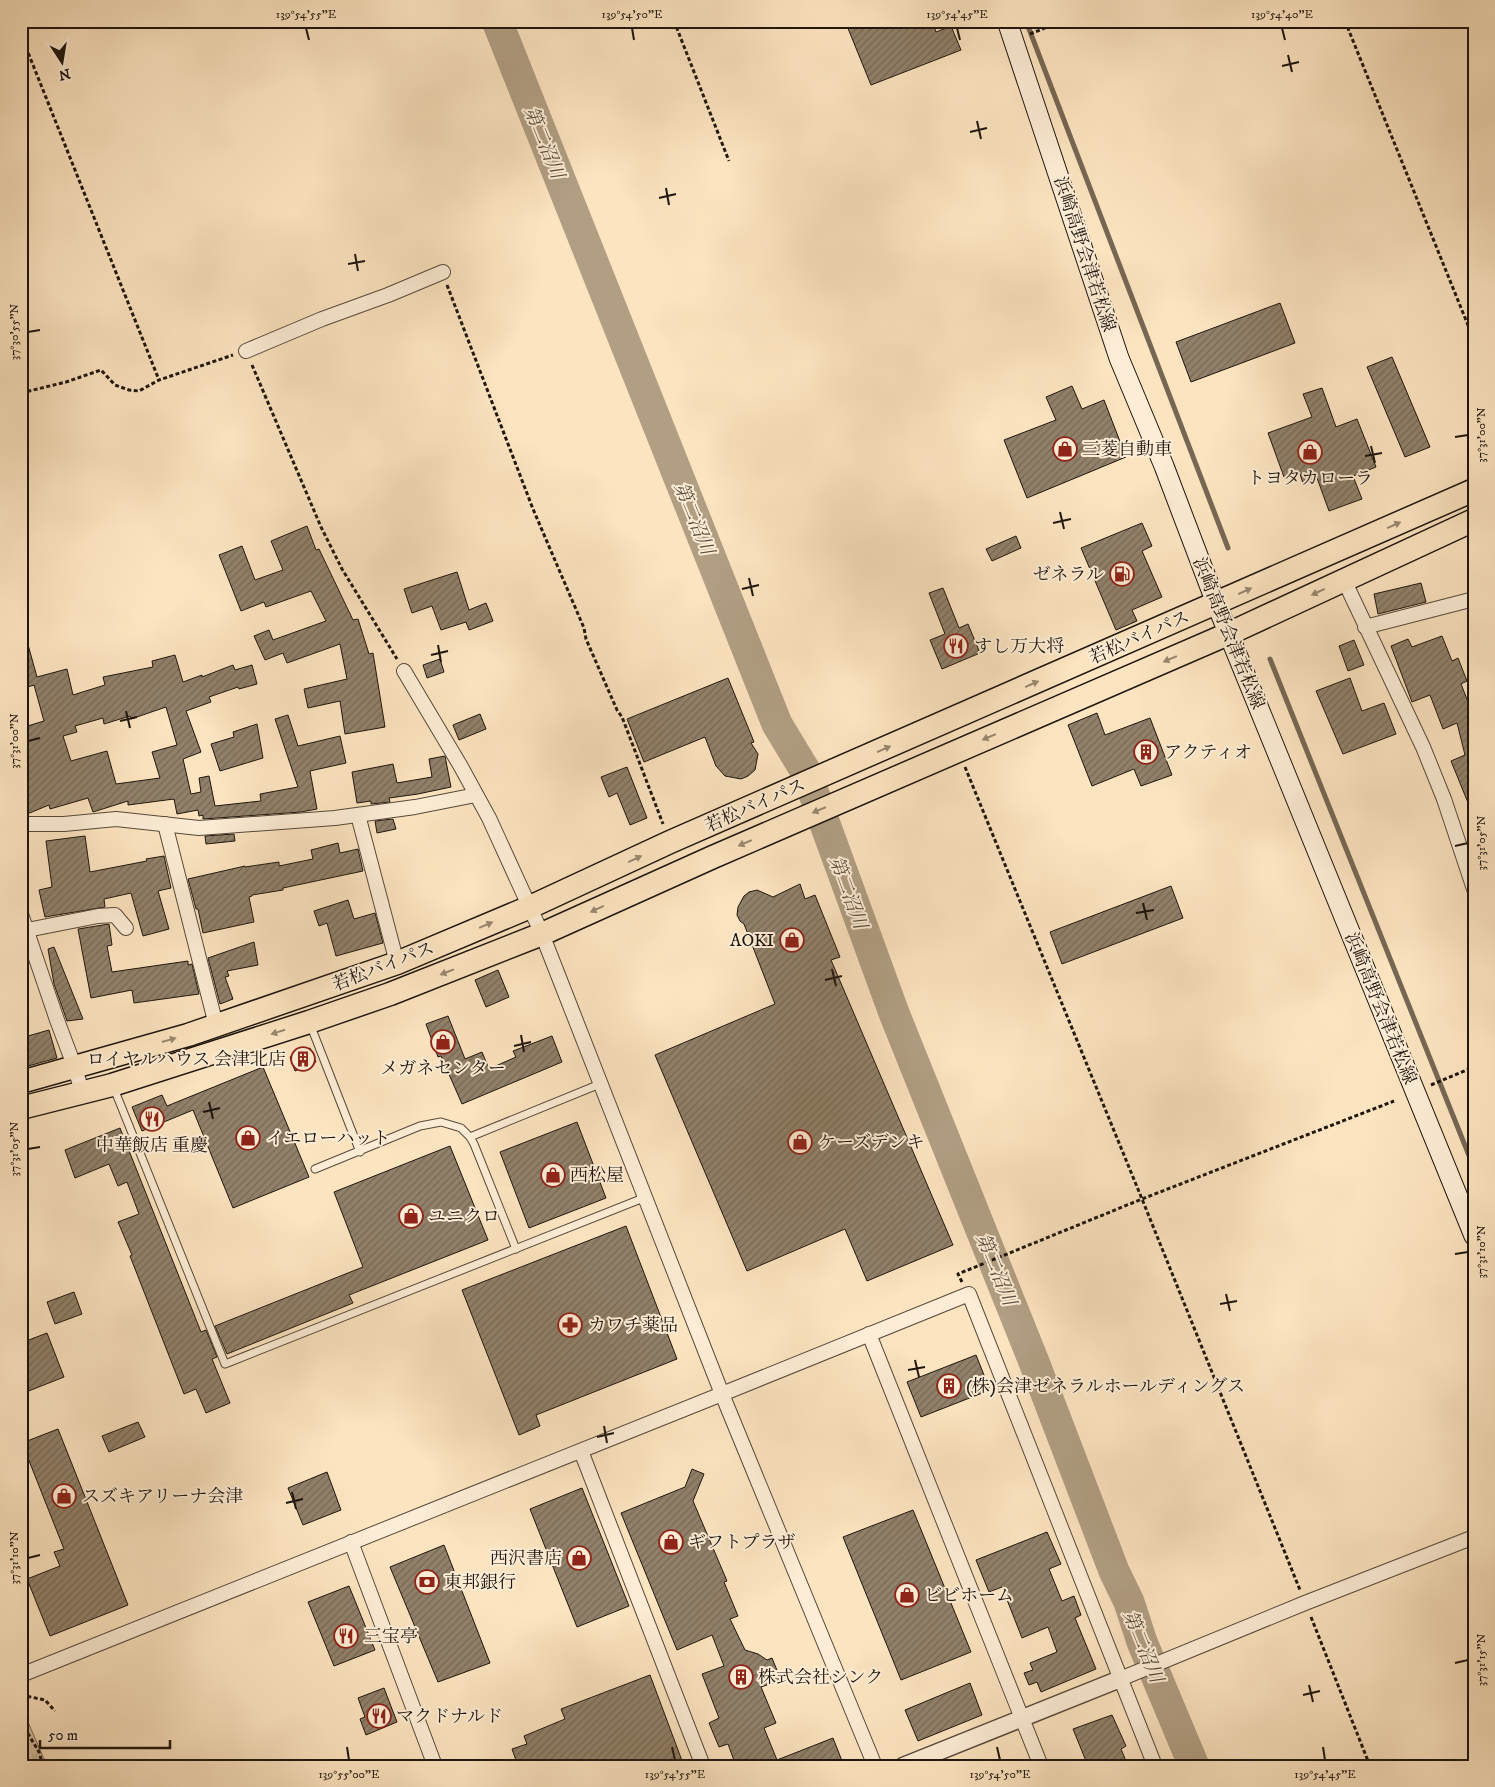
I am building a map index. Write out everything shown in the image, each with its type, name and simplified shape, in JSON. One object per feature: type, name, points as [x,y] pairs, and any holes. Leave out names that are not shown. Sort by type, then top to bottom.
[{"type":"highway","name":"若松バイパス","points":[[21,1082],[75,1068],[216,1025],[397,963],[530,907],[670,842],[1474,490]]},
{"type":"highway","name":"若松バイパス","points":[[21,1108],[112,1085],[309,1022],[407,987],[542,934],[790,823],[1228,634],[1474,520]]},
{"type":"main road","name":"浜崎高野会津若松線","points":[[1007,21],[1120,358],[1164,466],[1228,634],[1474,1236]]},
{"type":"street","points":[[246,351],[443,272]]},
{"type":"street","points":[[1344,580],[1422,747],[1444,799],[1474,889]]},
{"type":"street","points":[[1366,627],[1474,599]]},
{"type":"street","points":[[404,671],[489,818],[542,934],[722,1394],[875,1766]]},
{"type":"street","points":[[21,824],[64,824],[116,819],[199,828],[334,818],[415,807],[476,795]]},
{"type":"street","points":[[358,815],[397,963]]},
{"type":"street","points":[[165,824],[216,1025]]},
{"type":"street","points":[[21,914],[82,1092]]},
{"type":"street","points":[[27,930],[98,916],[116,915],[126,928]]},
{"type":"street","points":[[21,1674],[969,1294],[1155,1766]]},
{"type":"street","points":[[869,1334],[1041,1766]]},
{"type":"street","points":[[581,1451],[703,1766]]},
{"type":"street","points":[[902,1766],[1306,1602],[1474,1537]]},
{"type":"street","points":[[350,1542],[434,1766]]},
{"type":"lane","points":[[309,1022],[360,1152]]},
{"type":"lane","points":[[470,1138],[600,1084]]},
{"type":"lane","points":[[112,1085],[225,1364],[646,1197]]},
{"type":"lane","points":[[316,1169],[420,1126],[441,1122],[461,1128],[470,1138],[516,1249]]},
{"type":"path","points":[[674,21],[729,161]]},
{"type":"path","points":[[1038,31],[1062,21]]},
{"type":"path","points":[[1345,21],[1474,340]]},
{"type":"path","points":[[21,35],[159,380]]},
{"type":"path","points":[[443,272],[533,509],[584,628],[586,639],[617,710],[622,717],[670,842]]},
{"type":"path","points":[[21,393],[66,382],[101,370],[115,385],[139,391],[159,380],[246,351],[325,535],[342,570],[404,671]]},
{"type":"path","points":[[958,750],[1306,1602],[1370,1766]]},
{"type":"path","points":[[1428,1086],[1474,1067]]},
{"type":"path","points":[[969,1294],[958,1274],[1142,1199],[1394,1101]]},
{"type":"path","points":[[21,1695],[45,1700],[55,1711]]},
{"type":"path","points":[[21,1722],[39,1752],[43,1766]]},
{"type":"green space","points":[[28,1722],[47,1766],[21,1766],[21,1723]]},
{"type":"building","points":[[845,21],[932,21],[936,32],[951,26],[961,50],[871,85]]},
{"type":"building","points":[[1280,303],[1295,343],[1191,382],[1176,342]]},
{"type":"building","points":[[1392,357],[1430,447],[1405,457],[1367,367]]},
{"type":"building","name":"三菱自動車","points":[[1072,386],[1082,409],[1104,400],[1126,457],[1027,498],[1004,440],[1056,420],[1046,397]]},
{"type":"building","name":"トヨタカローラ","points":[[1322,388],[1336,427],[1357,419],[1376,467],[1353,476],[1362,499],[1329,511],[1317,478],[1303,483],[1299,471],[1284,477],[1268,433],[1312,417],[1303,394]]},
{"type":"building","name":"ゼネラル","points":[[1142,523],[1152,546],[1142,551],[1162,597],[1132,610],[1137,621],[1116,630],[1081,548]]},
{"type":"building","points":[[307,526],[316,550],[319,549],[353,620],[358,619],[369,654],[373,653],[385,727],[345,734],[340,701],[308,708],[304,689],[347,679],[340,644],[287,663],[283,653],[265,660],[254,636],[269,630],[273,640],[326,621],[311,591],[266,607],[264,602],[241,611],[219,555],[242,546],[255,580],[283,570],[271,541]]},
{"type":"building","points":[[1016,536],[1021,548],[992,561],[986,549]]},
{"type":"building","points":[[457,572],[469,610],[486,603],[493,621],[469,630],[466,622],[441,630],[432,606],[412,613],[404,589]]},
{"type":"building","points":[[1421,583],[1426,602],[1378,614],[1374,594]]},
{"type":"building","points":[[943,588],[959,628],[968,624],[980,653],[942,669],[930,640],[945,634],[929,593]]},
{"type":"building","points":[[25,634],[37,677],[67,669],[73,695],[105,685],[103,677],[153,667],[152,661],[175,655],[183,682],[233,665],[235,670],[252,665],[257,684],[239,689],[238,687],[209,697],[211,702],[186,711],[201,752],[183,759],[191,794],[201,792],[199,778],[209,776],[215,806],[261,801],[260,794],[298,787],[275,719],[288,715],[298,746],[340,736],[346,763],[310,771],[317,809],[301,812],[203,819],[203,815],[199,816],[198,810],[177,814],[174,799],[128,805],[128,801],[93,812],[88,798],[50,809],[49,805],[27,814],[21,801],[21,728],[44,721],[34,685],[21,689],[21,635]],"holes":[[[166,707],[177,745],[152,752],[160,778],[116,784],[107,751],[71,761],[63,736],[77,732],[75,726],[103,718],[104,724],[130,716],[131,719]]]},
{"type":"building","points":[[1442,636],[1452,661],[1458,658],[1467,681],[1461,684],[1474,717],[1473,815],[1451,761],[1465,755],[1457,723],[1443,729],[1430,695],[1412,702],[1391,646],[1408,639],[1412,647]]},
{"type":"building","points":[[1354,640],[1364,665],[1348,671],[1339,646]]},
{"type":"building","points":[[440,659],[444,672],[427,678],[423,665]]},
{"type":"building","points":[[728,678],[754,742],[751,743],[758,754],[755,770],[741,779],[725,776],[716,766],[705,737],[644,762],[627,719]]},
{"type":"building","points":[[1350,678],[1362,711],[1384,703],[1396,734],[1343,754],[1316,691]]},
{"type":"building","points":[[1097,713],[1105,735],[1150,718],[1172,775],[1141,786],[1134,769],[1092,786],[1068,725]]},
{"type":"building","points":[[480,714],[486,729],[459,740],[453,725]]},
{"type":"building","points":[[257,724],[263,758],[220,771],[211,744],[234,737],[233,732]]},
{"type":"building","points":[[445,756],[451,787],[389,798],[390,802],[371,804],[371,801],[357,803],[352,772],[393,764],[397,783],[432,777],[429,759]]},
{"type":"building","points":[[627,767],[647,818],[630,825],[617,793],[609,797],[601,777]]},
{"type":"building","points":[[393,819],[396,829],[377,833],[375,821]]},
{"type":"building","points":[[234,834],[235,841],[206,844],[205,836]]},
{"type":"building","points":[[85,836],[90,872],[164,856],[171,888],[158,891],[169,929],[143,936],[131,893],[104,899],[105,907],[45,917],[39,890],[52,887],[46,841]]},
{"type":"building","points":[[338,843],[340,853],[358,849],[363,871],[283,888],[283,890],[252,895],[249,897],[254,922],[203,933],[198,909],[196,909],[188,879],[245,866],[279,862],[279,866],[313,859],[311,850]]},
{"type":"building","name":"ケーズデンキ","points":[[800,884],[805,899],[815,895],[840,957],[831,960],[953,1245],[867,1281],[845,1229],[747,1271],[655,1055],[775,1004],[744,924],[737,915],[738,907],[744,896],[749,892],[757,890],[773,897]]},
{"type":"building","points":[[1171,886],[1183,918],[1062,964],[1050,932]]},
{"type":"building","points":[[348,900],[354,919],[375,913],[383,943],[336,956],[327,923],[319,926],[314,911]]},
{"type":"building","points":[[109,924],[112,945],[107,946],[112,972],[188,961],[188,965],[192,964],[199,994],[134,1003],[132,990],[91,998],[78,929]]},
{"type":"building","points":[[254,942],[258,965],[227,971],[229,976],[225,977],[233,999],[220,1004],[208,958]]},
{"type":"building","points":[[54,947],[83,1019],[67,1021],[54,984],[48,949]]},
{"type":"building","points":[[498,970],[509,997],[486,1007],[475,980]]},
{"type":"building","points":[[448,1016],[465,1059],[482,1052],[489,1069],[516,1057],[513,1051],[552,1036],[562,1062],[462,1104],[441,1056],[438,1057],[426,1024]]},
{"type":"building","points":[[49,1030],[57,1058],[21,1068],[21,1038]]},
{"type":"building","name":"ロイヤルハウス 会津北店","points":[[310,1048],[316,1062],[295,1071],[290,1057]]},
{"type":"building","name":"イエローハット","points":[[263,1067],[309,1177],[233,1208],[193,1110],[142,1131],[132,1107],[162,1095],[167,1106]]},
{"type":"building","name":"西松屋","points":[[577,1122],[606,1198],[529,1228],[500,1152]]},
{"type":"building","points":[[120,1128],[201,1332],[206,1330],[217,1357],[212,1359],[230,1403],[206,1413],[196,1389],[184,1394],[118,1222],[139,1214],[127,1182],[118,1186],[109,1164],[75,1178],[65,1150]]},
{"type":"building","name":"ユニクロ","points":[[450,1146],[488,1240],[349,1295],[353,1303],[227,1354],[215,1326],[363,1267],[334,1192]]},
{"type":"building","name":"カワチ薬品","points":[[626,1226],[677,1359],[536,1415],[540,1426],[519,1435],[462,1290]]},
{"type":"building","points":[[74,1292],[82,1314],[55,1324],[47,1302]]},
{"type":"building","points":[[47,1333],[64,1377],[21,1394],[21,1343]]},
{"type":"building","name":"(株)会津ゼネラルホールディングス","points":[[976,1355],[990,1390],[921,1417],[907,1382]]},
{"type":"building","points":[[138,1422],[145,1437],[109,1452],[102,1436]]},
{"type":"building","name":"スズキアリーナ会津","points":[[58,1429],[128,1605],[50,1636],[27,1579],[60,1566],[54,1552],[64,1549],[22,1443]]},
{"type":"building","points":[[692,1469],[704,1474],[693,1501],[727,1581],[724,1582],[738,1616],[730,1619],[745,1650],[758,1654],[767,1660],[772,1658],[781,1680],[761,1687],[776,1723],[764,1728],[777,1760],[833,1738],[844,1766],[736,1766],[728,1744],[719,1747],[709,1723],[719,1718],[702,1674],[724,1666],[712,1635],[677,1650],[621,1513],[685,1487]]},
{"type":"building","points":[[327,1472],[341,1510],[303,1525],[288,1488]]},
{"type":"building","name":"西沢書店","points":[[582,1488],[629,1606],[577,1627],[530,1509]]},
{"type":"building","name":"ビビホーム","points":[[913,1510],[971,1652],[901,1680],[843,1537]]},
{"type":"building","points":[[1047,1532],[1061,1564],[1049,1569],[1062,1601],[1074,1596],[1081,1615],[1075,1618],[1096,1669],[1041,1692],[1037,1682],[1029,1685],[1024,1673],[1033,1670],[1030,1663],[1057,1652],[1048,1627],[1022,1638],[1002,1587],[989,1592],[976,1560]]},
{"type":"building","points":[[444,1545],[490,1663],[438,1682],[390,1567]]},
{"type":"building","name":"三宝亭","points":[[349,1586],[375,1650],[334,1666],[308,1602]]},
{"type":"building","points":[[650,1675],[684,1766],[518,1766],[512,1749],[527,1744],[524,1736],[565,1719],[561,1709]]},
{"type":"building","points":[[970,1683],[982,1715],[918,1741],[905,1710]]},
{"type":"building","points":[[384,1688],[397,1722],[366,1735],[360,1719],[365,1717],[358,1698]]},
{"type":"building","points":[[1112,1715],[1126,1746],[1121,1749],[1128,1766],[1088,1766],[1073,1729]]},
{"type":"waterway","name":"第二沼川","points":[[497,21],[777,724],[806,772],[894,1013],[1034,1362],[1114,1571],[1129,1602],[1142,1642],[1194,1766]]},
{"type":"waterway","points":[[1026,21],[1228,548]]},
{"type":"waterway","points":[[1270,659],[1474,1168]]},
{"type":"place","name":"三菱自動車","points":[[1065,449]]},
{"type":"place","name":"トヨタカローラ","points":[[1310,452]]},
{"type":"place","name":"ゼネラル","points":[[1122,574]]},
{"type":"place","name":"すし万大将","points":[[956,646]]},
{"type":"place","name":"アクティオ","points":[[1146,752]]},
{"type":"place","name":"AOKI","points":[[792,940]]},
{"type":"place","name":"メガネセンター","points":[[443,1042]]},
{"type":"place","name":"ロイヤルハウス 会津北店","points":[[303,1059]]},
{"type":"place","name":"中華飯店 重慶","points":[[152,1119]]},
{"type":"place","name":"イエローハット","points":[[248,1138]]},
{"type":"place","name":"ケーズデンキ","points":[[800,1142]]},
{"type":"place","name":"西松屋","points":[[553,1175]]},
{"type":"place","name":"ユニクロ","points":[[411,1216]]},
{"type":"place","name":"カワチ薬品","points":[[570,1325]]},
{"type":"place","name":"(株)会津ゼネラルホールディングス","points":[[949,1386]]},
{"type":"place","name":"スズキアリーナ会津","points":[[64,1496]]},
{"type":"place","name":"ギフトプラザ","points":[[671,1542]]},
{"type":"place","name":"西沢書店","points":[[579,1558]]},
{"type":"place","name":"東邦銀行","points":[[427,1582]]},
{"type":"place","name":"ビビホーム","points":[[907,1595]]},
{"type":"place","name":"三宝亭","points":[[346,1636]]},
{"type":"place","name":"株式会社シンク","points":[[741,1677]]},
{"type":"place","name":"マクドナルド","points":[[379,1716]]}]
